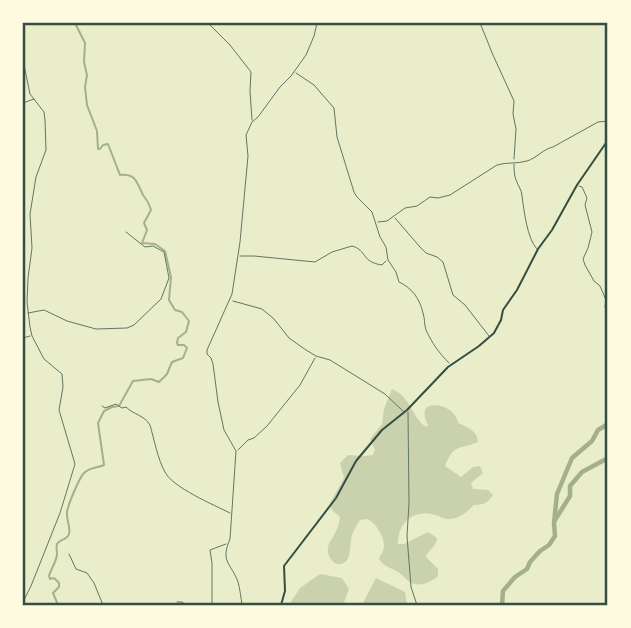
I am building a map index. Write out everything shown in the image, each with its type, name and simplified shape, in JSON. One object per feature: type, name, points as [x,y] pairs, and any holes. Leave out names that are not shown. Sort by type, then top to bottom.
[{"type":"main road","points":[[281,605],[285,591],[284,566],[336,498],[356,461],[382,430],[406,411],[450,365],[490,337],[498,328],[503,310],[517,290],[538,249],[608,139]]},
{"type":"street","points":[[208,23],[251,72],[252,122]]},
{"type":"street","points":[[242,605],[238,581],[225,559],[230,539],[236,451],[226,434],[213,364],[207,350],[230,301],[240,242],[248,156],[246,135],[252,122],[306,55],[317,23]]},
{"type":"street","points":[[480,23],[514,101],[515,177],[522,195],[531,239],[538,249]]},
{"type":"street","points":[[23,60],[30,94],[44,112],[46,150],[36,177],[31,206],[32,248],[28,278],[28,313],[32,336],[44,359],[62,374],[59,410],[75,462],[69,488],[23,603]]},
{"type":"street","points":[[294,72],[314,85],[334,108],[337,137],[354,192],[372,212],[386,247],[388,260],[399,282],[407,286],[419,300],[426,328],[440,354],[450,365]]},
{"type":"street","points":[[23,103],[34,99]]},
{"type":"street","points":[[376,223],[387,221],[405,208],[430,197],[450,195],[496,165],[527,161],[598,122],[608,121]]},
{"type":"street","points":[[577,185],[582,187],[587,198],[592,232],[583,259],[584,265],[600,286],[608,315]]},
{"type":"street","points":[[393,216],[426,253],[443,262],[453,295],[465,305],[490,337]]},
{"type":"street","points":[[28,313],[44,310],[67,321],[98,330],[122,329],[134,325],[161,299],[169,274],[164,252],[153,246],[145,247],[126,232]]},
{"type":"street","points":[[238,256],[315,262],[332,252],[352,246],[359,249],[370,262],[382,265],[388,260]]},
{"type":"street","points":[[230,301],[262,309],[289,338],[385,394],[409,414],[407,536],[411,587],[417,605]]},
{"type":"street","points":[[23,338],[32,336]]},
{"type":"street","points":[[236,451],[267,426],[300,385],[316,356]]},
{"type":"street","points":[[102,406],[105,408],[116,404],[142,416],[150,425],[163,471],[168,477],[232,514]]},
{"type":"street","points":[[48,544],[51,547]]},
{"type":"street","points":[[212,605],[210,550],[228,544]]},
{"type":"street","points":[[69,554],[76,569],[87,573],[94,583],[103,605]]},
{"type":"street","points":[[177,602],[186,605]]},
{"type":"green space","points":[[392,389],[403,397],[426,427],[428,425],[425,411],[427,407],[436,405],[448,409],[455,415],[458,423],[474,432],[478,442],[454,450],[445,466],[461,477],[473,467],[480,466],[483,473],[471,483],[473,489],[488,490],[493,495],[487,502],[474,505],[457,517],[448,519],[420,514],[408,519],[404,524],[398,544],[404,544],[428,532],[437,538],[436,544],[426,557],[438,569],[438,576],[422,584],[411,583],[383,563],[379,558],[384,548],[383,538],[377,527],[368,519],[360,520],[355,529],[349,556],[344,563],[335,563],[328,552],[340,517],[332,510],[330,503],[344,478],[340,463],[348,455],[373,455],[375,450],[370,439],[382,424],[384,409]]},
{"type":"green space","points":[[320,574],[342,578],[349,589],[343,605],[289,605],[300,588]]},
{"type":"green space","points":[[376,578],[405,592],[407,605],[362,605]]},
{"type":"waterway","points":[[58,605],[53,593],[59,583],[49,576],[56,558],[57,544],[69,534],[67,512],[79,480],[86,471],[104,465],[98,423],[104,411],[119,406],[133,381],[151,379],[159,382],[167,374],[172,362],[183,358],[187,348],[177,343],[178,338],[186,332],[189,321],[182,312],[175,310],[169,300],[171,277],[165,251],[155,244],[142,243],[147,230],[144,223],[151,210],[148,202],[133,177],[120,175],[108,144],[98,149],[97,131],[87,105],[85,43],[75,23]]},
{"type":"waterway","points":[[502,605],[503,591],[515,577],[527,569],[530,562],[555,536],[557,494],[572,458],[592,441],[598,430],[608,424]]},
{"type":"waterway","points":[[555,520],[570,496],[570,486],[582,472],[608,458]]}]
